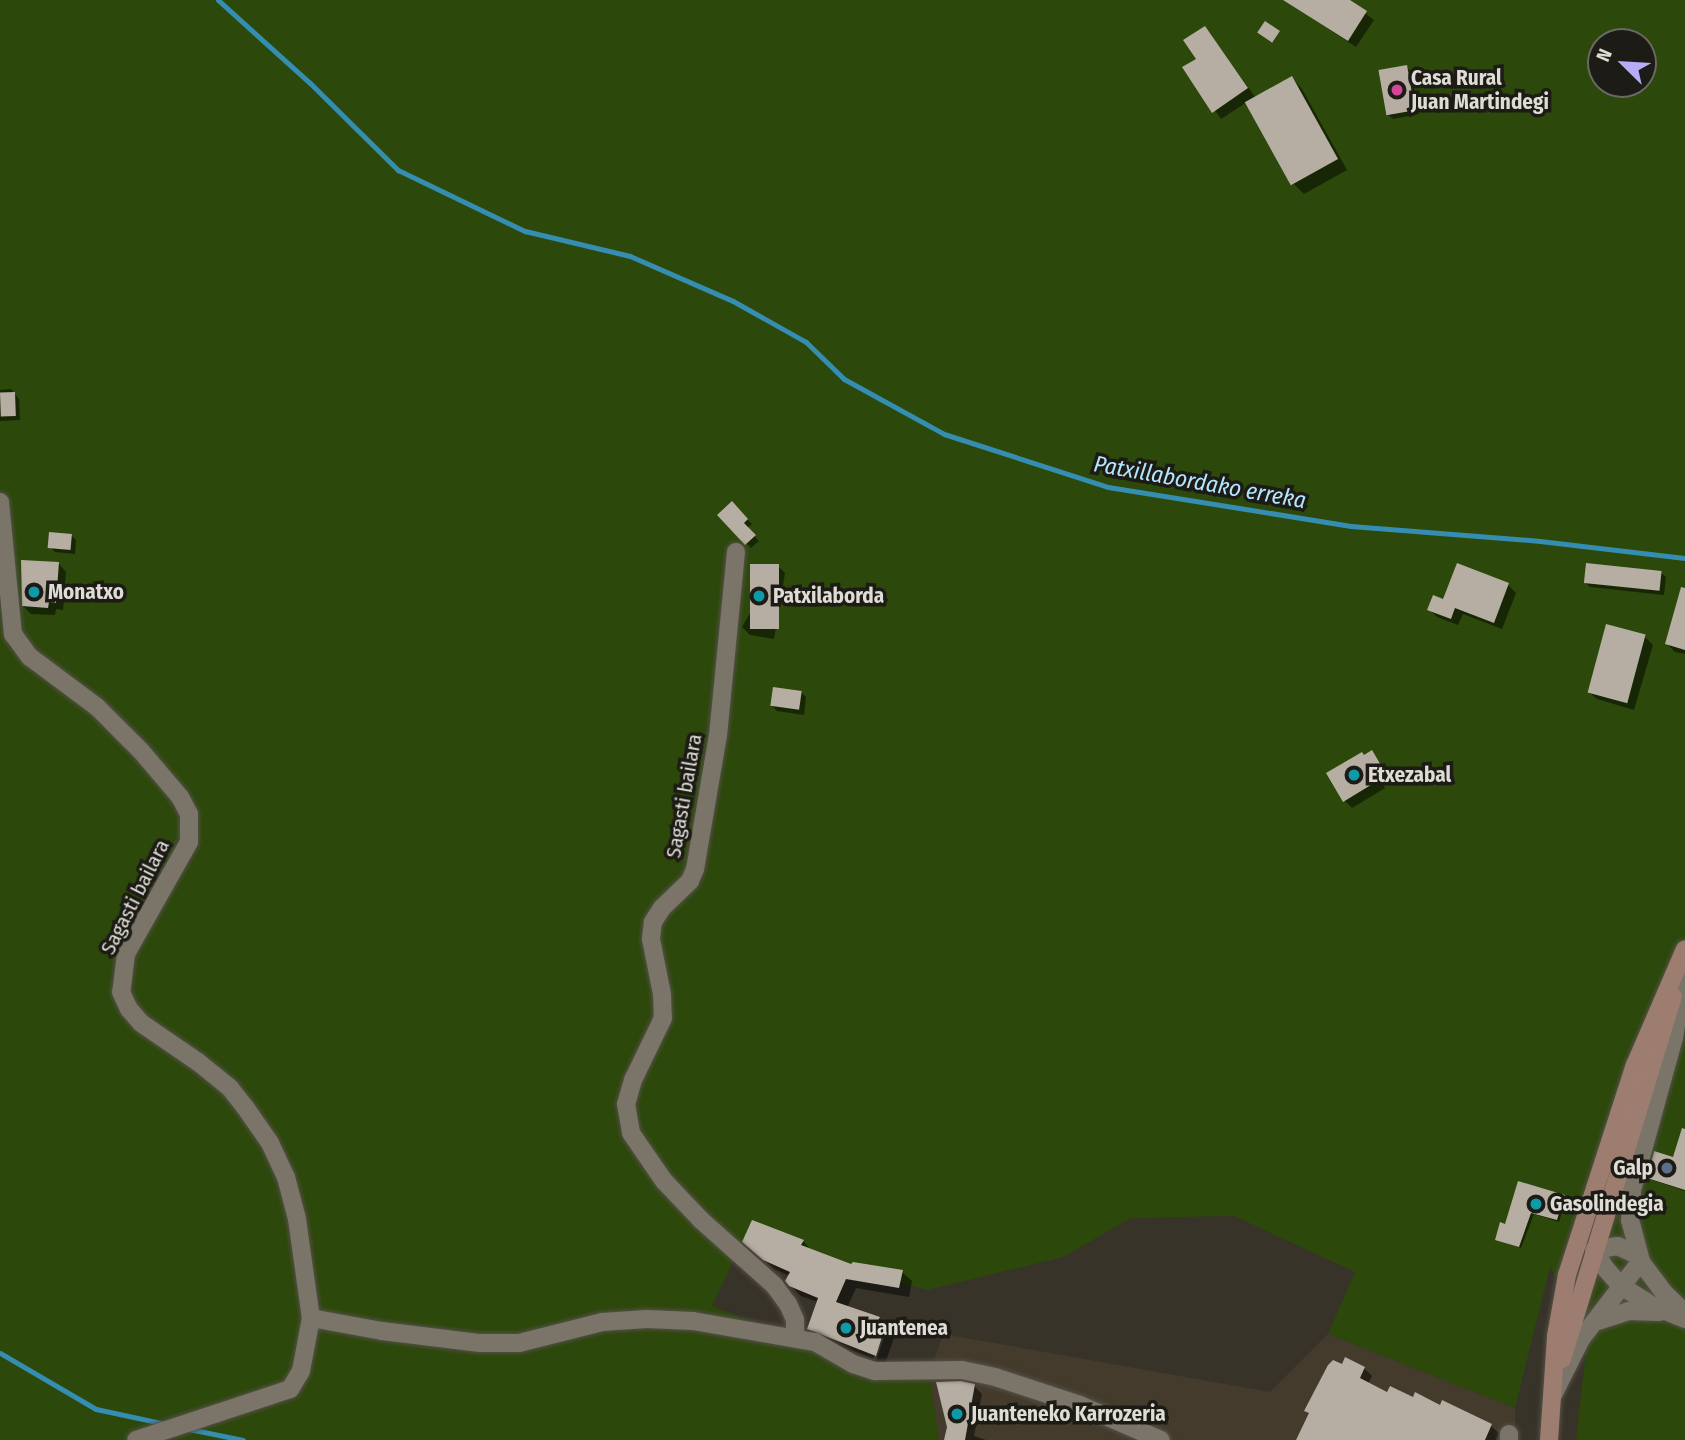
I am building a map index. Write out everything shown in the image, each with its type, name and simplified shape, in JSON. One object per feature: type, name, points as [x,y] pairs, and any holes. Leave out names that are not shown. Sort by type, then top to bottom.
[{"type":"main road","points":[[1549,1440],[1556,1336],[1567,1275],[1634,1065],[1682,956]]},
{"type":"main road","points":[[1552,1397],[1594,1250],[1662,1035],[1682,956]]},
{"type":"main road","points":[[1594,1250],[1591,1230],[1606,1180],[1606,1153]]},
{"type":"main road","points":[[1567,1275],[1594,1250]]},
{"type":"street","name":"Sagasti bailara","points":[[0,502],[13,634],[30,657],[97,707],[141,751],[180,797],[190,814],[189,842],[126,954],[121,992],[129,1009],[141,1023],[198,1062],[230,1088],[270,1143],[286,1177],[297,1219],[311,1318],[302,1371],[290,1389],[136,1440]]},
{"type":"street","name":"Sagasti bailara","points":[[736,552],[718,735],[695,869],[690,881],[662,908],[653,922],[651,939],[662,994],[663,1018],[633,1080],[625,1104],[631,1133],[664,1181],[701,1220],[774,1285],[788,1304],[795,1320],[795,1337]]},
{"type":"street","points":[[1680,1316],[1641,1261],[1630,1220],[1632,1190],[1674,1038],[1680,1002],[1682,956]]},
{"type":"street","points":[[1641,1261],[1618,1247],[1594,1250],[1621,1286],[1680,1316]]},
{"type":"street","points":[[1552,1397],[1570,1357],[1591,1323],[1641,1261]]},
{"type":"street","points":[[1591,1323],[1629,1311],[1680,1316]]},
{"type":"street","points":[[311,1318],[382,1331],[480,1343],[519,1343],[602,1322],[647,1319],[693,1321],[815,1342],[853,1364],[875,1371],[962,1370],[995,1377],[1080,1405],[1161,1440]]},
{"type":"shaded area","points":[[943,1334],[1270,1392],[1328,1334],[1515,1408],[1515,1440],[939,1440],[929,1375]]},
{"type":"green space","points":[[0,0],[1685,0],[1685,1440],[1576,1440],[1588,1332],[1550,1267],[1515,1408],[1328,1334],[1355,1272],[1234,1216],[1131,1218],[1063,1257],[927,1290],[743,1241],[712,1306],[822,1349],[929,1375],[939,1440],[0,1440]]},
{"type":"building","points":[[1283,0],[1350,0],[1367,11],[1348,41]]},
{"type":"building","points":[[1265,21],[1280,31],[1272,43],[1257,33]]},
{"type":"building","points":[[1205,26],[1248,88],[1212,113],[1182,67],[1196,59],[1183,40]]},
{"type":"building","name":"Casa Rural Juan Martindegi","points":[[1407,65],[1415,110],[1386,115],[1378,70]]},
{"type":"building","points":[[1292,76],[1338,159],[1291,185],[1245,102]]},
{"type":"building","points":[[15,392],[16,416],[1,417],[0,393]]},
{"type":"building","points":[[732,501],[748,519],[744,523],[756,535],[745,545],[717,515]]},
{"type":"building","points":[[49,532],[72,534],[71,550],[48,548]]},
{"type":"building","name":"Monatxo","points":[[21,560],[59,562],[56,603],[49,602],[48,608],[22,606]]},
{"type":"building","points":[[1457,563],[1509,583],[1494,623],[1455,608],[1451,619],[1427,610],[1433,595],[1443,599]]},
{"type":"building","points":[[1586,563],[1662,571],[1659,591],[1584,583]]},
{"type":"building","name":"Patxilaborda","points":[[750,564],[779,564],[779,629],[750,629]]},
{"type":"building","points":[[1681,587],[1685,588],[1685,650],[1665,644]]},
{"type":"building","points":[[1606,624],[1646,635],[1627,703],[1588,693]]},
{"type":"building","points":[[773,687],[802,691],[799,710],[770,706]]},
{"type":"building","name":"Etxezabal","points":[[1372,750],[1385,772],[1377,777],[1379,780],[1343,802],[1326,773],[1362,752],[1364,755]]},
{"type":"building","name":"Galp","points":[[1682,1128],[1685,1129],[1685,1190],[1647,1178],[1654,1151],[1673,1157]]},
{"type":"building","name":"Gasolindegia","points":[[1518,1181],[1565,1195],[1557,1220],[1531,1213],[1519,1247],[1495,1240],[1500,1222],[1505,1224]]},
{"type":"building","points":[[752,1220],[804,1240],[801,1245],[851,1264],[853,1262],[903,1270],[899,1288],[846,1279],[836,1302],[880,1317],[878,1321],[886,1324],[876,1356],[807,1329],[818,1298],[789,1286],[785,1281],[790,1272],[763,1260],[742,1242]]},
{"type":"building","points":[[1345,1357],[1365,1367],[1360,1378],[1387,1392],[1390,1386],[1413,1397],[1415,1392],[1440,1405],[1442,1400],[1492,1424],[1485,1440],[1296,1440],[1309,1413],[1304,1411],[1328,1365],[1333,1360],[1342,1364]]},
{"type":"building","name":"Juanteneko Karrozeria","points":[[961,1381],[975,1384],[965,1440],[944,1440],[947,1427],[936,1382]]},
{"type":"waterway","name":"Patxillabordako erreka","points":[[218,0],[310,83],[398,170],[525,231],[630,256],[733,301],[806,342],[844,379],[944,434],[1108,487],[1351,526],[1540,541],[1685,558]]},
{"type":"waterway","points":[[0,1353],[96,1409],[166,1424]]},
{"type":"waterway","points":[[189,1429],[243,1440]]},
{"type":"place","name":"Casa Rural Juan Martindegi","points":[[1397,90]]},
{"type":"place","name":"Monatxo","points":[[34,592]]},
{"type":"place","name":"Patxilaborda","points":[[759,596]]},
{"type":"place","name":"Etxezabal","points":[[1354,775]]},
{"type":"place","name":"Galp","points":[[1667,1168]]},
{"type":"place","name":"Gasolindegia","points":[[1536,1204]]},
{"type":"place","name":"Juantenea","points":[[846,1328]]},
{"type":"place","name":"Juanteneko Karrozeria","points":[[957,1414]]}]
